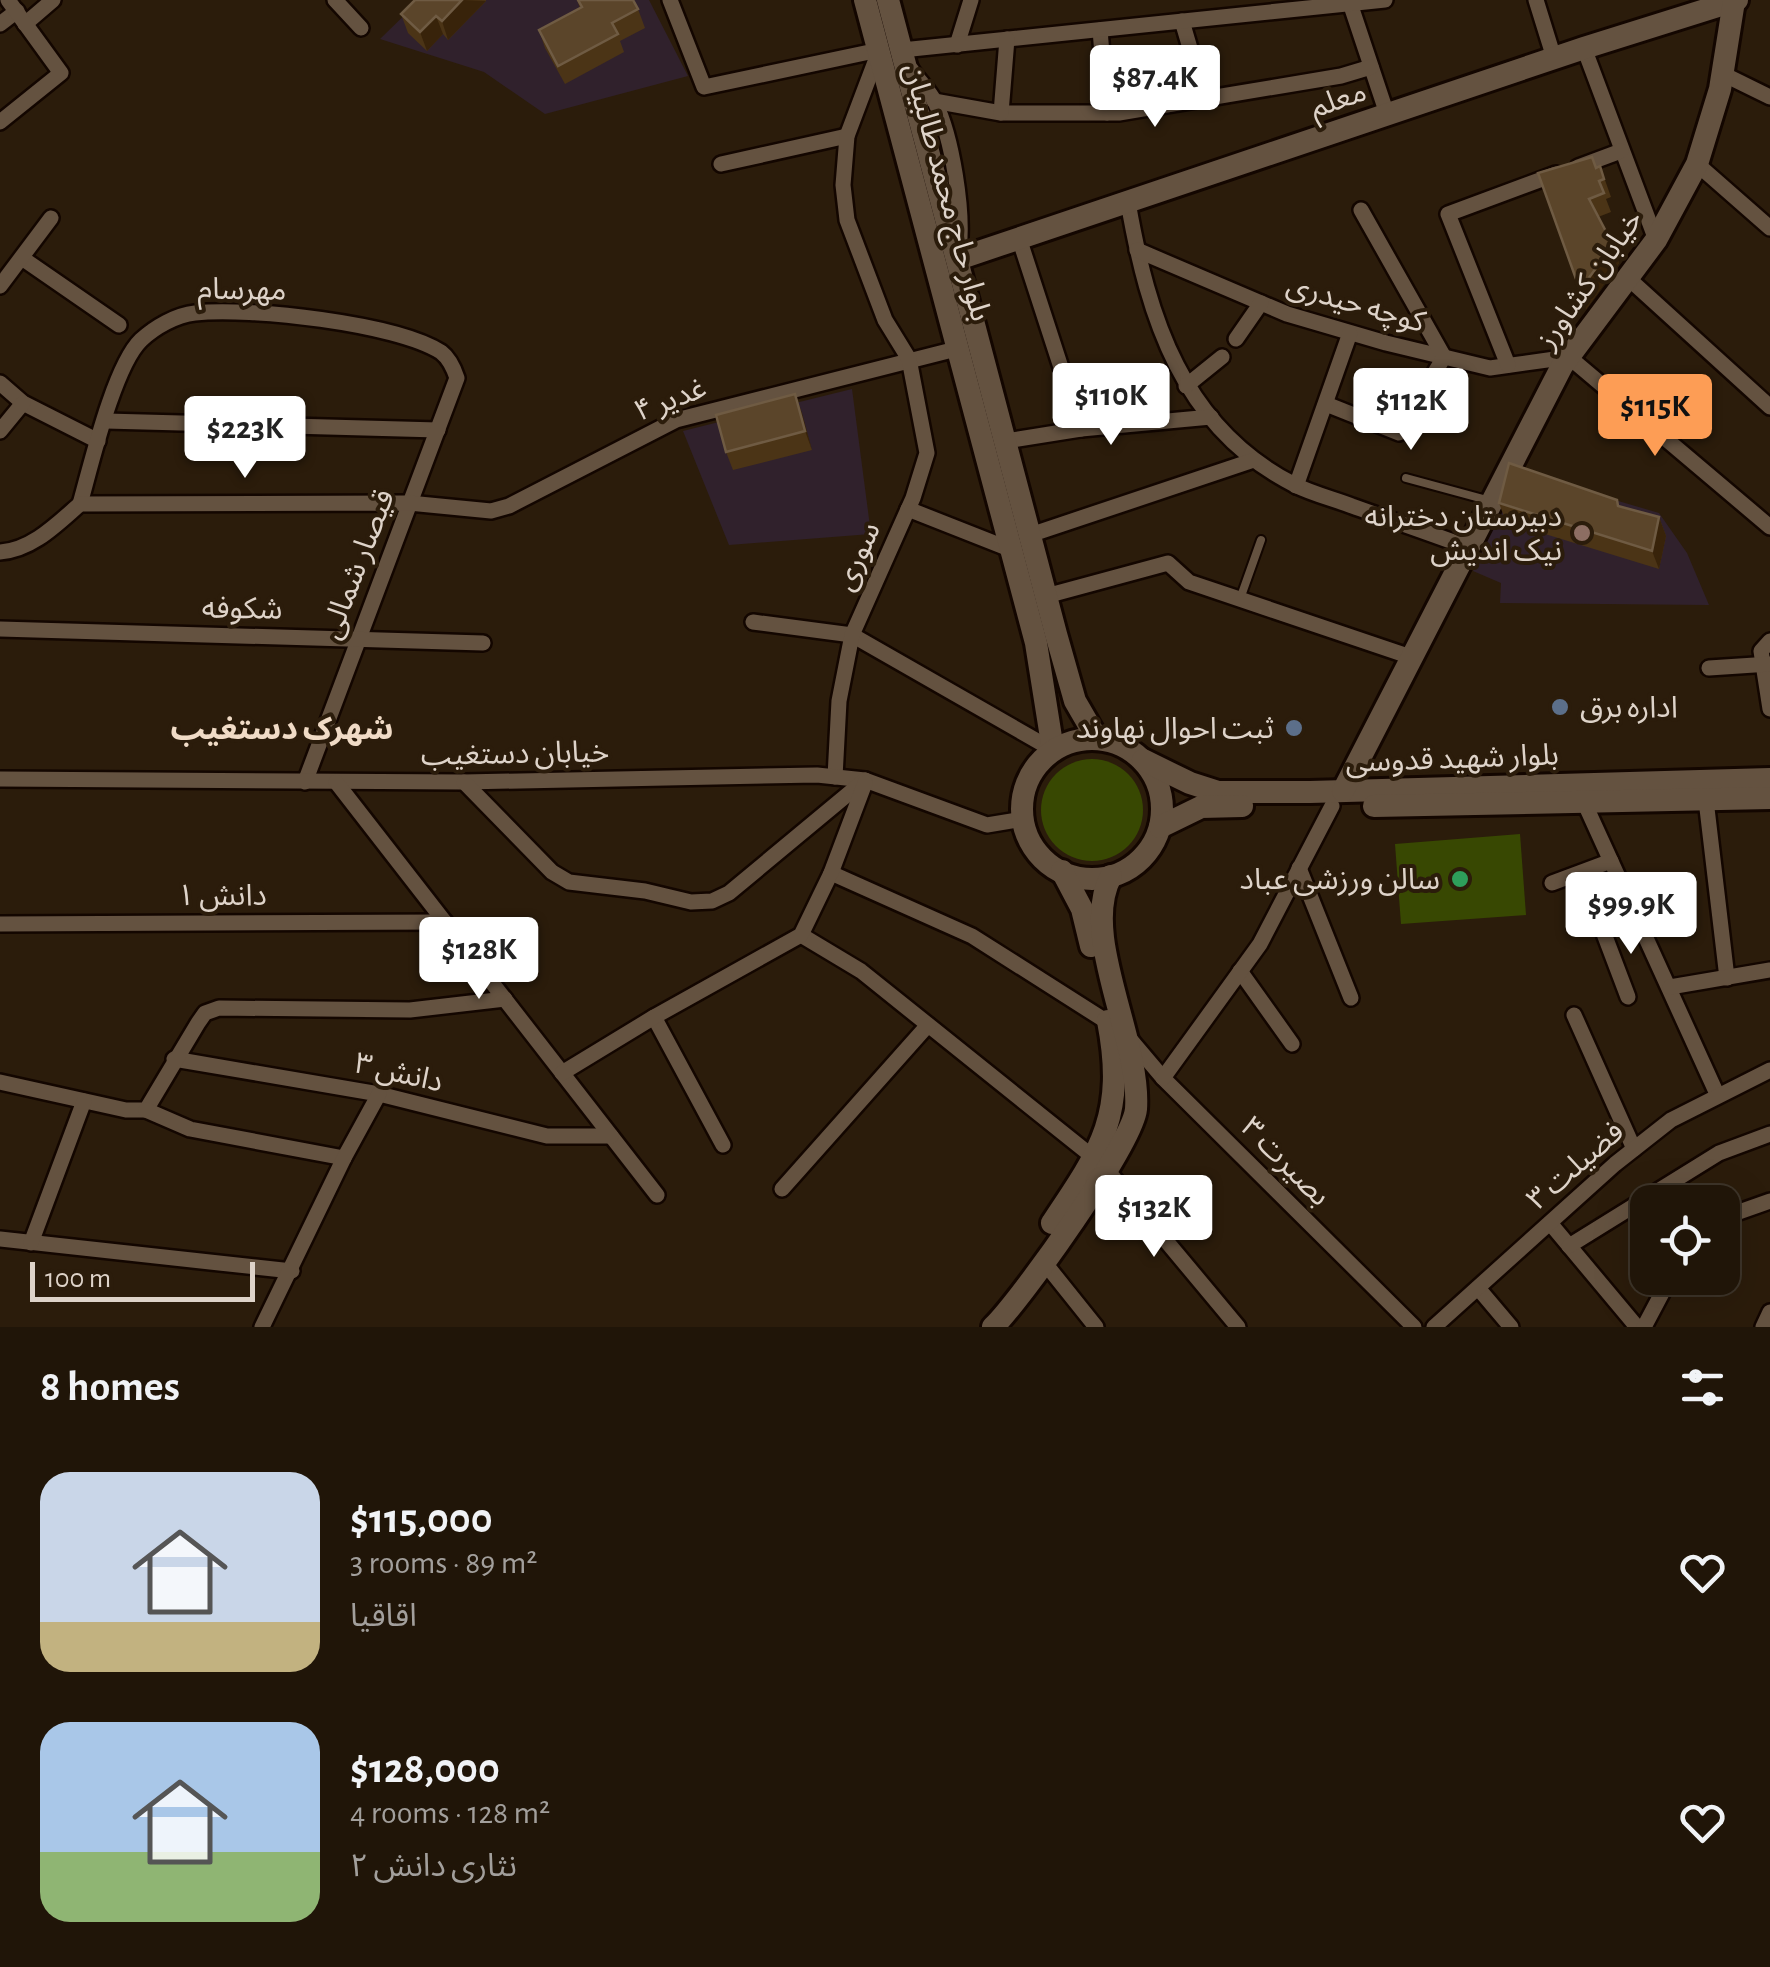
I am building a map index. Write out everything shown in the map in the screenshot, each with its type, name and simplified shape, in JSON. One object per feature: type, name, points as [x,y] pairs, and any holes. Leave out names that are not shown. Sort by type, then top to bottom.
[{"type":"main road","name":"بلوار حاج محمد طالبیان","points":[[865,0],[895,54],[958,259],[1006,441],[1054,750]]},
{"type":"main road","name":"بلوار حاج محمد طالبیان","points":[[888,0],[895,54],[960,348],[1021,543],[1046,596],[1076,701],[1097,738]]},
{"type":"main road","name":"معلم","points":[[958,259],[1735,0]]},
{"type":"main road","name":"خیابان کشاورز","points":[[1337,799],[1569,357],[1656,240],[1698,164],[1723,74],[1735,0]]},
{"type":"main road","points":[[1097,738],[1114,742],[1143,760],[1156,780],[1162,803],[1160,827],[1153,845],[1140,860],[1111,876],[1085,878],[1062,871],[1038,853],[1023,819],[1022,799],[1038,764],[1054,750],[1067,743],[1097,738]]},
{"type":"main road","name":"بلوار شهید قدوسی","points":[[1143,760],[1218,792],[1337,799],[1584,802],[1770,798]]},
{"type":"main road","name":"بلوار شهید قدوسی","points":[[1160,827],[1202,808],[1770,778]]},
{"type":"main road","points":[[984,1327],[1135,1116],[1135,1086],[1082,909],[1062,871]]},
{"type":"main road","points":[[1111,876],[1100,909],[1116,1027]]},
{"type":"main road","points":[[993,1327],[1044,1262],[1100,1164]]},
{"type":"street","points":[[0,24],[17,12],[53,0]]},
{"type":"street","points":[[335,0],[361,28]]},
{"type":"street","points":[[670,0],[704,87],[957,44],[1385,0]]},
{"type":"street","points":[[957,44],[971,0]]},
{"type":"street","points":[[1216,0],[1218,17]]},
{"type":"street","points":[[1536,0],[1554,58]]},
{"type":"street","points":[[1350,2],[1386,114]]},
{"type":"street","points":[[0,122],[62,73],[17,12]]},
{"type":"street","points":[[1182,21],[1204,99]]},
{"type":"street","points":[[1100,30],[1107,113]]},
{"type":"street","points":[[1001,113],[1007,39]]},
{"type":"street","points":[[1584,48],[1656,240]]},
{"type":"street","points":[[895,54],[934,101],[950,154],[962,224],[958,259]]},
{"type":"street","name":"سوری","points":[[835,777],[839,701],[852,634],[908,509],[927,452],[909,359],[885,320],[847,220],[844,186],[847,136],[895,54]]},
{"type":"street","points":[[934,101],[1001,113],[1107,113],[1341,76],[1371,67]]},
{"type":"street","points":[[1723,74],[1770,97]]},
{"type":"street","points":[[721,164],[847,136]]},
{"type":"street","points":[[1508,365],[1448,214],[1621,151]]},
{"type":"street","points":[[1698,164],[1770,228]]},
{"type":"street","points":[[1128,202],[1136,250],[1158,327],[1186,386],[1254,460],[1296,486],[1467,547]]},
{"type":"street","points":[[1326,404],[1399,433],[1444,357],[1361,210]]},
{"type":"street","points":[[0,286],[51,218]]},
{"type":"street","points":[[1019,238],[1081,428]]},
{"type":"street","name":"کوچه حیدری","points":[[1136,250],[1287,314],[1444,357],[1490,368],[1569,357]]},
{"type":"street","points":[[22,258],[119,325]]},
{"type":"street","points":[[1628,278],[1770,408]]},
{"type":"street","points":[[1236,339],[1261,303]]},
{"type":"street","name":"مهرسام","points":[[80,504],[121,375],[139,342],[167,322],[191,313],[294,316],[362,327],[442,353],[453,367]]},
{"type":"street","points":[[1296,486],[1350,332]]},
{"type":"street","name":"غدیر ۴","points":[[80,504],[410,503],[492,510],[509,506],[676,420],[960,348]]},
{"type":"street","points":[[1186,386],[1222,357]]},
{"type":"street","points":[[1569,357],[1770,528]]},
{"type":"street","name":"قیصار شمالی","points":[[305,782],[457,378],[453,367]]},
{"type":"street","points":[[0,383],[23,403],[98,442]]},
{"type":"street","points":[[0,430],[23,403]]},
{"type":"street","points":[[1006,441],[1081,428],[1212,417]]},
{"type":"street","points":[[106,421],[438,430]]},
{"type":"street","points":[[908,509],[1021,543],[1254,460]]},
{"type":"street","points":[[0,552],[16,551],[40,537],[80,504]]},
{"type":"street","points":[[1046,596],[1168,562],[1189,582],[1411,656]]},
{"type":"street","points":[[753,622],[852,634],[1054,750]]},
{"type":"street","name":"شکوفه","points":[[0,630],[483,642]]},
{"type":"street","points":[[1770,640],[1760,651],[1766,664],[1770,709]]},
{"type":"street","points":[[1709,668],[1766,664]]},
{"type":"street","name":"خیابان دستغیب","points":[[0,779],[464,782],[835,777],[866,780],[987,825],[1023,819]]},
{"type":"street","points":[[464,782],[552,872],[569,882],[690,902],[712,901],[729,893],[866,780]]},
{"type":"street","points":[[562,1073],[801,935],[831,873],[866,780]]},
{"type":"street","points":[[336,782],[656,1195]]},
{"type":"street","points":[[1163,1078],[1260,944],[1337,799]]},
{"type":"street","points":[[1706,800],[1727,978]]},
{"type":"street","points":[[1584,802],[1718,1094]]},
{"type":"street","points":[[1552,883],[1611,861]]},
{"type":"street","points":[[1300,868],[1351,998]]},
{"type":"street","points":[[1580,872],[1628,998]]},
{"type":"street","name":"بصیرت ۳","points":[[831,873],[972,936],[1116,1027],[1414,1327]]},
{"type":"street","name":"دانش ۱","points":[[0,924],[445,922]]},
{"type":"street","points":[[801,935],[861,971],[1100,1164],[1238,1327]]},
{"type":"street","points":[[1670,988],[1770,970]]},
{"type":"street","points":[[1240,971],[1292,1044]]},
{"type":"street","points":[[146,1110],[205,1014],[219,1008],[410,1010],[505,1000]]},
{"type":"street","points":[[1574,1015],[1634,1149]]},
{"type":"street","points":[[654,1017],[723,1145]]},
{"type":"street","points":[[782,1189],[928,1025]]},
{"type":"street","name":"دانش ۳","points":[[174,1059],[379,1094],[547,1136],[611,1136]]},
{"type":"street","name":"فضیلت ۳","points":[[1434,1327],[1671,1120],[1770,1070]]},
{"type":"street","points":[[0,1082],[84,1102],[146,1110],[190,1129],[344,1158]]},
{"type":"street","points":[[262,1327],[379,1094]]},
{"type":"street","points":[[32,1243],[84,1102]]},
{"type":"street","points":[[1569,1246],[1720,1154],[1770,1134]]},
{"type":"street","points":[[1740,1212],[1770,1202]]},
{"type":"street","points":[[1550,1223],[1640,1327],[1660,1295]]},
{"type":"street","points":[[2,1237],[292,1270]]},
{"type":"street","points":[[1044,1262],[1096,1327]]},
{"type":"street","points":[[1478,1288],[1511,1327]]},
{"type":"street","points":[[1762,1327],[1770,1312]]},
{"type":"lane","points":[[1406,478],[1491,501]]},
{"type":"lane","points":[[1240,599],[1261,540]]},
{"type":"shaded area","points":[[420,0],[649,0],[688,76],[545,114],[484,72],[380,39]]},
{"type":"shaded area","points":[[852,389],[871,534],[729,545],[683,431]]},
{"type":"shaded area","name":"دبیرستان دخترانه نیک اندیش","points":[[1520,472],[1659,513],[1687,553],[1709,605],[1500,603],[1501,583],[1473,571]]},
{"type":"green space","points":[[1092,759],[1112,763],[1128,774],[1139,790],[1143,810],[1139,830],[1128,846],[1112,857],[1092,861],[1072,857],[1056,846],[1045,830],[1041,810],[1045,790],[1056,774],[1072,763]]},
{"type":"green space","name":"سالن ورزشی عباد","points":[[1520,834],[1526,915],[1401,924],[1395,844]]},
{"type":"building","points":[[415,0],[462,0],[442,21],[436,16],[420,32],[401,14]]},
{"type":"building","points":[[578,0],[633,0],[638,9],[612,23],[618,34],[558,66],[539,30],[582,7]]},
{"type":"building","points":[[1592,157],[1596,168],[1600,166],[1604,179],[1599,181],[1604,193],[1589,199],[1613,245],[1580,290],[1538,173]]},
{"type":"building","points":[[795,394],[805,431],[726,452],[716,415]]},
{"type":"building","points":[[1509,463],[1617,500],[1618,506],[1659,517],[1652,551],[1499,503]]},
{"type":"place","name":"دبیرستان دخترانه نیک اندیش","points":[[1582,533]]},
{"type":"place","name":"اداره برق","points":[[1560,707]]},
{"type":"place","name":"ثبت احوال نهاوند","points":[[1294,728]]},
{"type":"place","name":"سالن ورزشی عباد","points":[[1460,879]]},
{"type":"district","name":"شهرک دستغیب","points":[[282,728]]}]
